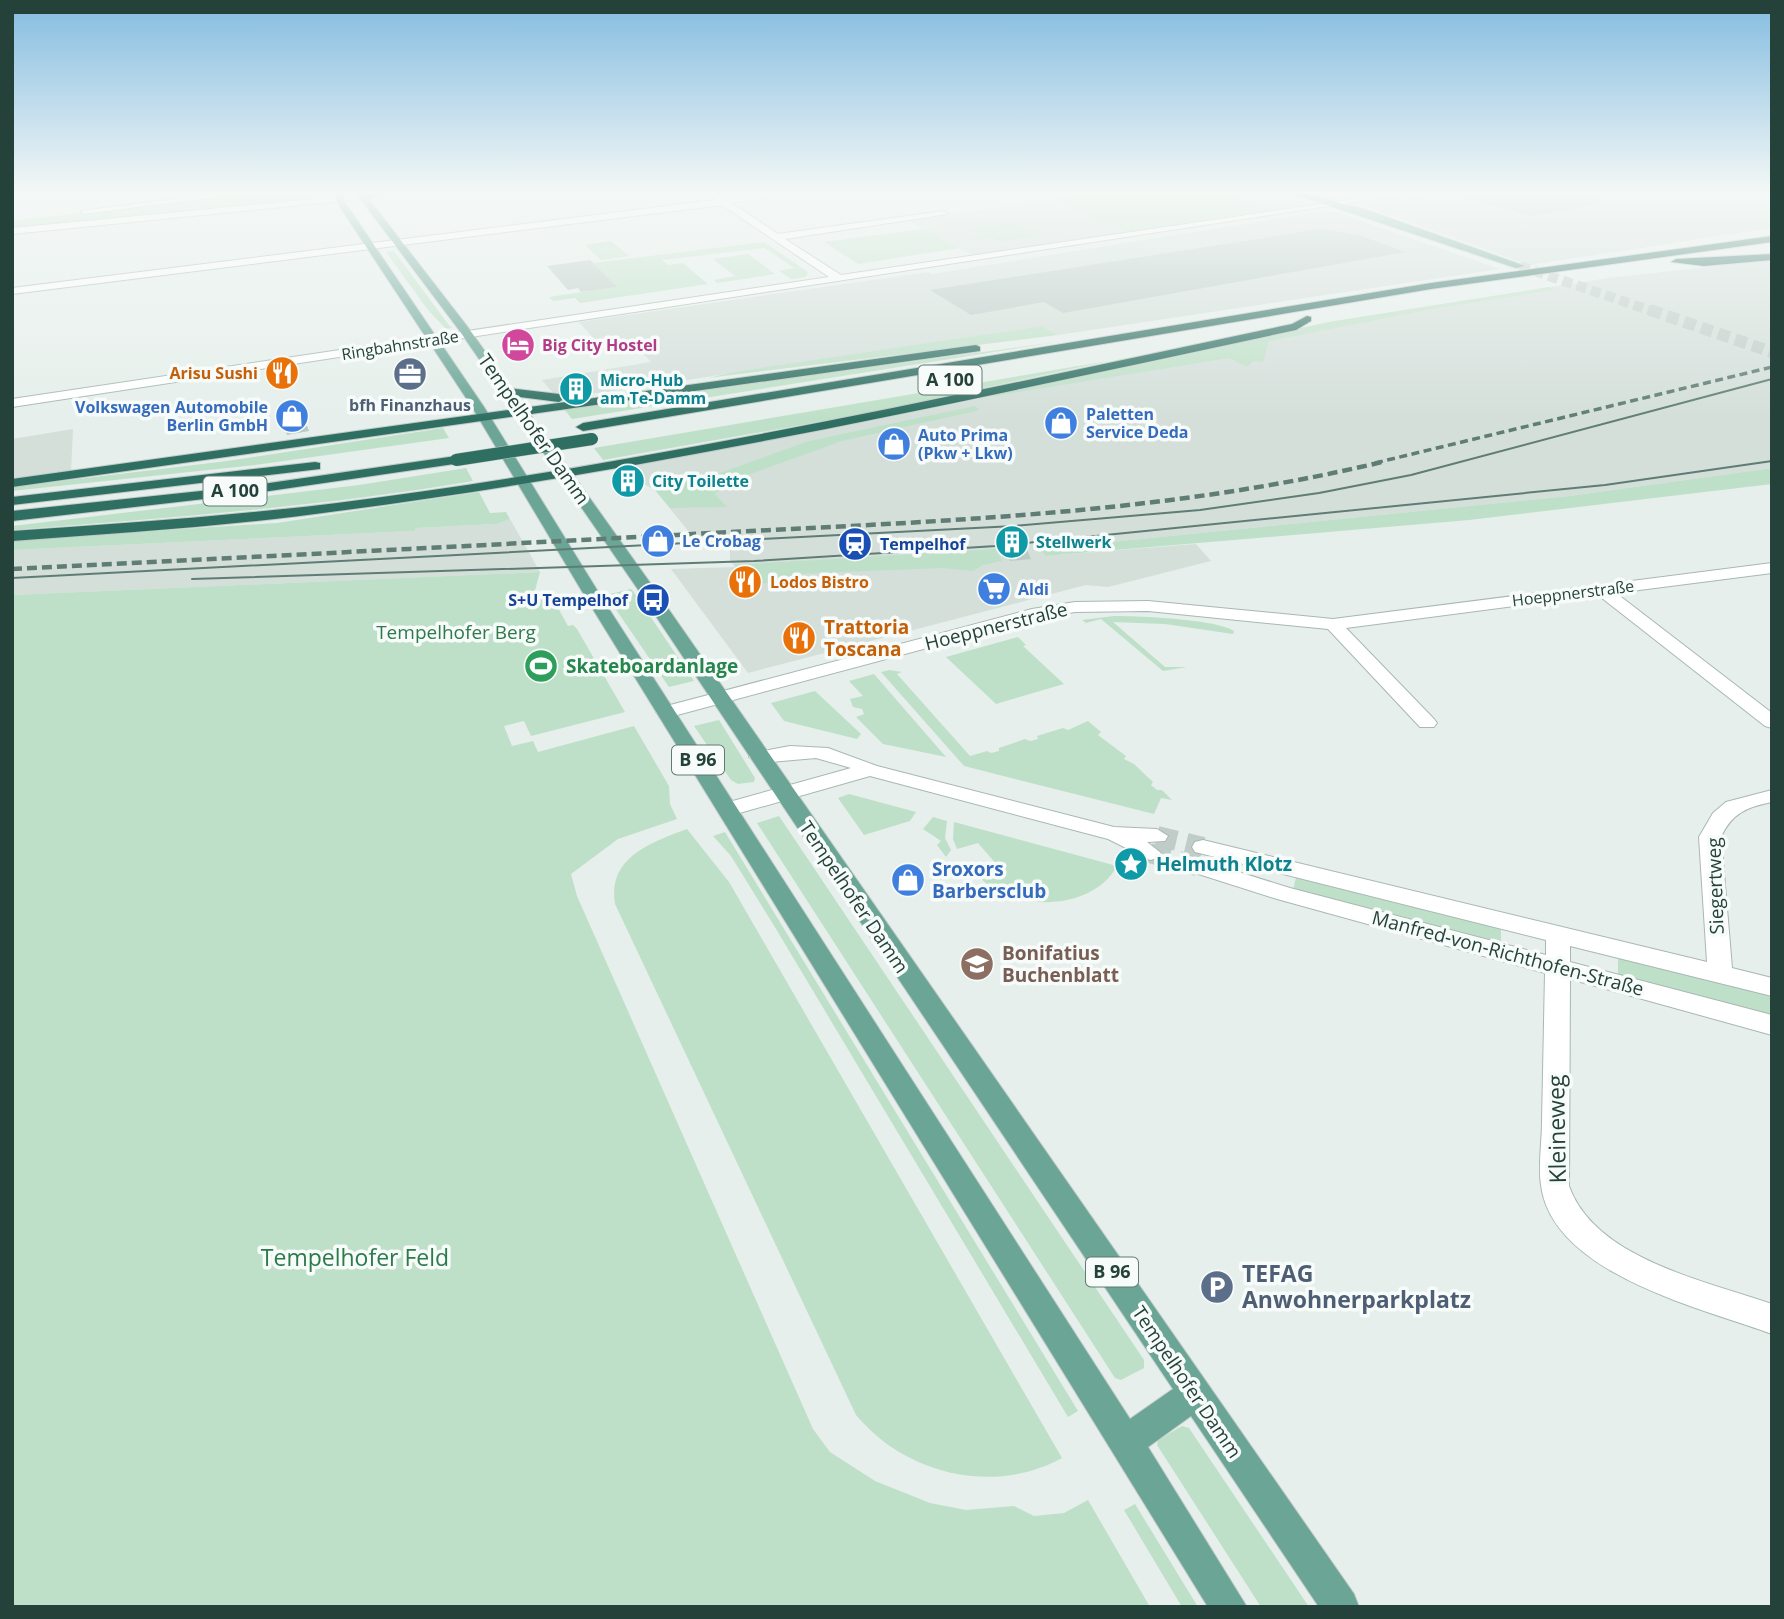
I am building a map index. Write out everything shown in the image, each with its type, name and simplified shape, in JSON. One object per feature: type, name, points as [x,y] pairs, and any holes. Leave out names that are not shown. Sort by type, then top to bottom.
[{"type":"highway","name":"A 100","points":[[12,516],[248,490],[452,454],[583,427],[1432,286],[1552,269]]},
{"type":"highway","name":"A 100","points":[[1003,371],[1307,318],[1633,269]]},
{"type":"highway","points":[[12,536],[274,516],[564,472],[860,418],[1107,367],[1296,327],[1307,318]]},
{"type":"highway","points":[[12,483],[188,461],[617,397],[1133,328],[1183,328]]},
{"type":"highway","points":[[508,392],[563,398],[617,397]]},
{"type":"highway","name":"A 100","points":[[12,501],[628,434]]},
{"type":"main road","name":"Tempelhofer Damm","points":[[386,269],[435,340],[1229,1607]]},
{"type":"main road","name":"Tempelhofer Damm","points":[[418,269],[468,335],[720,698],[1341,1607]]},
{"type":"main road","points":[[1126,1442],[1195,1394]]},
{"type":"street","points":[[12,291],[191,269]]},
{"type":"street","points":[[823,269],[839,279]]},
{"type":"street","name":"Ringbahnstraße","points":[[12,403],[909,269]]},
{"type":"street","name":"Hoeppnerstraße","points":[[666,712],[1038,613],[1091,604],[1141,604],[1293,623],[1333,624],[1772,568]]},
{"type":"street","points":[[1600,589],[1772,722]]},
{"type":"street","points":[[1333,624],[1427,723]]},
{"type":"street","points":[[759,757],[803,751],[842,755],[870,770],[1153,845]]},
{"type":"street","points":[[729,809],[870,770]]},
{"type":"street","name":"Siegertweg","points":[[1720,974],[1710,837],[1718,816],[1743,802],[1772,796]]},
{"type":"street","name":"Manfred-von-Richthofen-Straße","points":[[1200,857],[1557,966],[1772,1025]]},
{"type":"street","name":"Manfred-von-Richthofen-Straße","points":[[1248,870],[1558,934],[1772,987]]},
{"type":"street","name":"Kleineweg","points":[[1558,934],[1555,1186],[1564,1211],[1582,1232],[1624,1264],[1772,1319]]},
{"type":"shaded area","points":[[966,269],[1500,269],[1058,335],[1042,326],[601,393],[553,393],[542,380],[651,362],[632,341],[600,346],[579,322],[928,272],[932,274]]},
{"type":"shaded area","points":[[1694,269],[1772,269],[1772,468],[1569,496],[1042,549],[1045,556],[1196,544],[1211,561],[1108,587],[1086,585],[748,673],[671,569],[735,567],[730,560],[730,543],[712,544],[694,538],[655,490],[644,484],[629,465],[962,402],[1329,322],[1608,278]]},
{"type":"shaded area","points":[[73,429],[71,472],[12,478],[12,439]]},
{"type":"shaded area","points":[[510,519],[540,572],[12,595],[12,550],[413,531],[416,528],[497,524]]},
{"type":"green space","points":[[398,269],[407,269],[452,328],[446,329],[428,310]]},
{"type":"green space","points":[[598,269],[690,269],[708,284],[580,303],[575,298],[553,301],[549,297],[616,287]]},
{"type":"green space","points":[[725,269],[768,269],[775,274],[717,283],[714,280],[735,276]]},
{"type":"green space","points":[[803,269],[808,272],[806,277],[791,279],[779,271]]},
{"type":"green space","points":[[1549,287],[1555,290],[1437,308],[1269,341],[1263,362],[1254,361],[1247,367],[1229,358],[982,398],[1329,322]]},
{"type":"green space","points":[[1042,326],[1058,335],[708,378],[734,372]]},
{"type":"green space","points":[[1057,342],[572,419],[564,409]]},
{"type":"green space","points":[[1108,361],[869,413],[603,460],[594,448]]},
{"type":"green space","points":[[975,406],[980,410],[842,441],[731,481],[715,494],[727,507],[670,508],[655,490],[717,474],[809,441]]},
{"type":"green space","points":[[443,428],[449,438],[255,465],[12,491],[12,487],[227,461]]},
{"type":"green space","points":[[466,468],[473,481],[358,498],[243,511],[12,530],[12,526],[359,485]]},
{"type":"green space","points":[[1772,468],[1772,484],[1469,520],[1045,556],[1041,549],[1569,496]]},
{"type":"green space","points":[[479,492],[490,513],[506,512],[510,519],[497,524],[416,528],[414,531],[12,550],[12,540],[277,523]]},
{"type":"green space","points":[[996,549],[1002,561],[983,565],[973,571],[942,568],[799,574],[803,578],[761,584],[753,575],[734,565]]},
{"type":"green space","name":"Tempelhofer Feld","points":[[540,572],[534,594],[552,597],[568,626],[573,625],[577,629],[625,712],[531,736],[524,721],[504,726],[512,746],[533,741],[538,752],[634,726],[669,786],[670,804],[677,819],[618,839],[571,874],[577,896],[813,1429],[830,1452],[875,1481],[930,1503],[966,1510],[1014,1506],[1034,1516],[1064,1513],[1088,1500],[1150,1607],[12,1607],[12,595]]},
{"type":"green space","points":[[631,589],[694,681],[669,687],[606,595]]},
{"type":"green space","points":[[1114,616],[1194,621],[1234,631],[1233,634],[1165,624],[1113,622],[1165,667],[1187,667],[1163,671],[1101,619],[1086,623],[1082,620]]},
{"type":"green space","points":[[1018,637],[1026,645],[1023,646],[1064,684],[996,704],[946,657]]},
{"type":"green space","points":[[881,672],[902,672],[897,674],[970,756],[999,751],[999,748],[1025,739],[1038,739],[1037,736],[1063,728],[1068,730],[1088,721],[1101,732],[1098,735],[1126,756],[1124,759],[1134,764],[1153,782],[1151,785],[1162,790],[1172,800],[1161,798],[1154,814],[964,766]]},
{"type":"green space","points":[[874,674],[946,757],[883,744],[856,717],[864,714],[862,709],[853,707],[850,699],[863,696],[849,681]]},
{"type":"green space","points":[[815,691],[861,734],[857,739],[784,721],[771,703]]},
{"type":"green space","points":[[719,720],[755,778],[754,782],[738,784],[731,780],[694,726]]},
{"type":"green space","points":[[849,794],[916,812],[910,821],[864,835],[838,798]]},
{"type":"green space","points":[[779,816],[1144,1360],[1144,1368],[1121,1380],[1115,1378],[757,823]]},
{"type":"green space","points":[[933,817],[947,821],[945,838],[951,850],[946,857],[937,845],[941,841],[923,829]]},
{"type":"green space","points":[[954,822],[1117,866],[1105,881],[1089,893],[1049,902],[1028,901],[990,886],[976,873],[997,865],[978,843],[957,849],[953,839]]},
{"type":"green space","points":[[687,829],[729,882],[1062,1458],[1008,1476],[979,1477],[951,1473],[925,1465],[899,1452],[876,1435],[856,1415],[615,904],[614,888],[625,863],[647,846]]},
{"type":"green space","points":[[725,832],[1078,1411],[1068,1417],[773,924],[731,856],[713,836]]},
{"type":"green space","points":[[1297,873],[1501,926],[1501,944],[1293,890]]},
{"type":"green space","points":[[1618,957],[1772,996],[1772,1016],[1618,977]]},
{"type":"green space","points":[[1182,1426],[1189,1428],[1309,1607],[1261,1607],[1157,1445],[1158,1440]]},
{"type":"green space","points":[[1135,1504],[1198,1607],[1182,1607],[1124,1510]]},
{"type":"building","points":[[549,269],[599,269],[617,287],[581,292],[578,288],[568,290]]},
{"type":"building","points":[[1067,269],[1312,269],[1063,313],[1044,302],[971,315],[930,290]]},
{"type":"building","name":"Volkswagen Automobile Berlin GmbH","points":[[299,404],[309,431],[287,435],[279,407]]},
{"type":"building","name":"Stellwerk","points":[[1020,534],[1031,559],[1010,561],[996,536]]},
{"type":"tunnel","points":[[1527,269],[1655,312]]},
{"type":"tunnel","points":[[1650,310],[1772,352]]},
{"type":"tunnel","points":[[1157,836],[1203,847]]},
{"type":"tunnel","points":[[1150,853],[1197,866]]},
{"type":"tram line","points":[[12,578],[1014,526],[1200,510],[1319,493],[1411,475],[1772,379]]},
{"type":"tram line","points":[[192,579],[754,561],[996,546],[1605,485],[1772,461]]},
{"type":"railway","points":[[1375,463],[1772,367]]},
{"type":"railway","points":[[12,569],[812,528],[1058,512],[1221,493],[1382,462]]},
{"type":"place","name":"Big City Hostel","points":[[518,345]]},
{"type":"place","name":"Arisu Sushi","points":[[282,373]]},
{"type":"place","name":"bfh Finanzhaus","points":[[410,374]]},
{"type":"place","name":"Micro-Hub am Te-Damm","points":[[576,389]]},
{"type":"place","name":"Volkswagen Automobile Berlin GmbH","points":[[292,416]]},
{"type":"place","name":"Paletten Service Deda","points":[[1061,423]]},
{"type":"place","name":"Auto Prima (Pkw + Lkw)","points":[[894,444]]},
{"type":"place","name":"City Toilette","points":[[628,481]]},
{"type":"place","name":"Le Crobag","points":[[658,541]]},
{"type":"place","name":"Stellwerk","points":[[1012,542]]},
{"type":"place","name":"Tempelhof","points":[[855,544]]},
{"type":"place","name":"Lodos Bistro","points":[[745,582]]},
{"type":"place","name":"Aldi","points":[[994,589]]},
{"type":"place","name":"S+U Tempelhof","points":[[653,600]]},
{"type":"place","name":"Trattoria Toscana","points":[[799,638]]},
{"type":"place","name":"Skateboardanlage","points":[[541,666]]},
{"type":"place","name":"Helmuth Klotz","points":[[1131,864]]},
{"type":"place","name":"Sroxors Barbersclub","points":[[908,880]]},
{"type":"place","name":"Bonifatius Buchenblatt","points":[[977,964]]},
{"type":"place","name":"TEFAG Anwohnerparkplatz","points":[[1217,1287]]},
{"type":"park label","name":"Tempelhofer Berg","points":[[456,632]]}]
